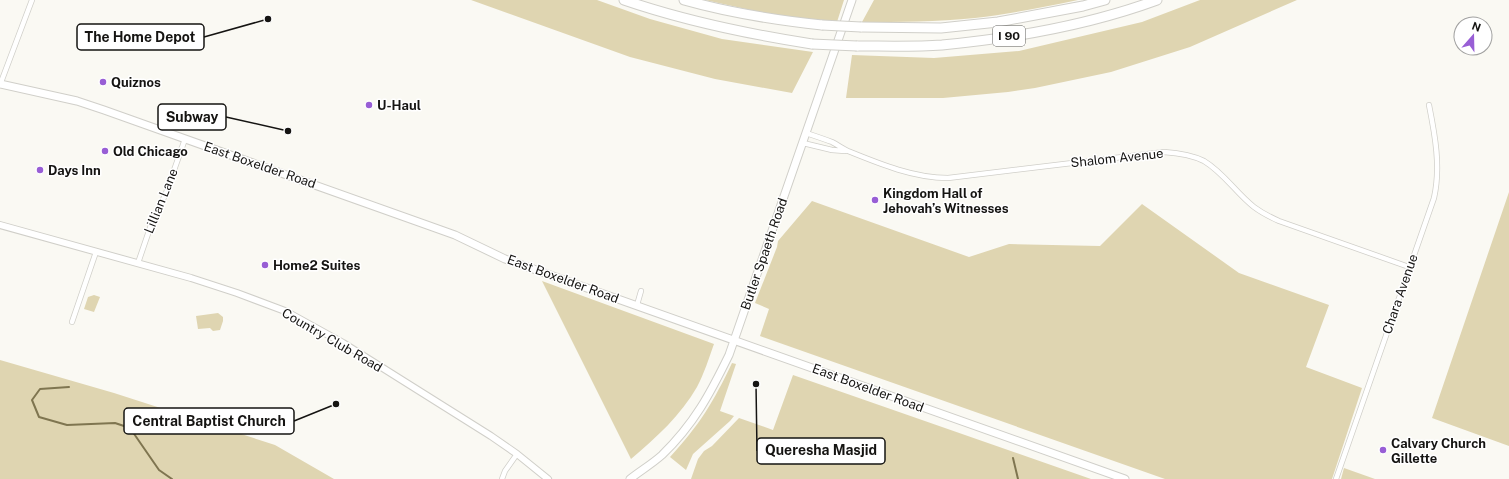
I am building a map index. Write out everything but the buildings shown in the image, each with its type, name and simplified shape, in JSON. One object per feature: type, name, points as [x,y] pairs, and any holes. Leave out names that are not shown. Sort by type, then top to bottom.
[{"type":"highway","name":"I 90","points":[[624,0],[659,12],[718,28],[812,44],[857,46],[942,45],[1035,33],[1125,12],[1157,0]]},
{"type":"highway","name":"I 90","points":[[684,0],[716,9],[762,18],[822,25],[941,28],[998,22],[1083,6],[1105,0]]},
{"type":"main road","name":"Butler Spaeth Road","points":[[630,479],[661,456],[693,420],[709,396],[729,355],[852,0]]},
{"type":"main road","name":"East Boxelder Road","points":[[0,85],[77,101],[455,235],[505,259],[1125,479]]},
{"type":"street","points":[[0,85],[32,0]]},
{"type":"street","name":"Chara Avenue","points":[[1336,479],[1434,198],[1437,185],[1437,162],[1435,138],[1429,105]]},
{"type":"street","name":"Shalom Avenue","points":[[806,133],[834,143],[847,151],[913,174],[932,178],[948,178],[1141,154],[1164,152],[1178,153],[1203,161],[1226,180],[1254,207],[1266,215],[1409,267]]},
{"type":"street","name":"Lillian Lane","points":[[138,263],[151,225],[166,193],[185,139]]},
{"type":"street","name":"Shalom Avenue","points":[[803,144],[832,150],[847,151]]},
{"type":"street","name":"Country Club Road","points":[[0,224],[191,278],[238,293],[284,311],[343,343],[491,436],[517,454],[548,479]]},
{"type":"street","points":[[72,322],[96,252]]},
{"type":"street","points":[[637,305],[641,291]]},
{"type":"street","points":[[502,479],[505,471],[517,454]]},
{"type":"shaded area","points":[[471,0],[597,0],[650,19],[722,39],[813,52],[792,93],[715,79],[630,57]]},
{"type":"shaded area","points":[[705,0],[844,0],[837,22],[778,16]]},
{"type":"shaded area","points":[[874,0],[1078,0],[975,18],[904,22],[862,22]]},
{"type":"shaded area","points":[[1200,0],[1297,0],[1190,47],[1111,72],[1035,88],[1008,92],[943,98],[846,98],[852,55],[934,58],[1019,51],[1142,22]]},
{"type":"shaded area","points":[[1509,192],[1509,446],[1432,418]]},
{"type":"shaded area","points":[[812,201],[969,257],[1009,244],[1100,246],[1142,204],[1239,273],[1329,305],[1306,367],[1362,388],[1332,479],[1165,479],[760,336],[769,309],[755,303],[778,241]]},
{"type":"shaded area","points":[[542,281],[714,344],[702,377],[691,397],[676,417],[650,443],[631,459]]},
{"type":"shaded area","points":[[94,295],[100,297],[94,312],[84,309],[88,297]]},
{"type":"shaded area","points":[[218,313],[223,317],[220,330],[213,331],[210,328],[198,329],[196,316]]},
{"type":"shaded area","points":[[0,360],[114,393],[275,445],[334,479],[0,479]]},
{"type":"shaded area","points":[[732,363],[736,364],[720,411],[734,416],[693,454],[686,470],[670,457],[698,424],[719,389]]},
{"type":"shaded area","points":[[793,375],[1091,479],[691,479],[698,459],[704,451],[712,446],[739,418],[773,430]]},
{"type":"shaded area","points":[[1344,468],[1375,479],[1341,479]]},
{"type":"waterway","points":[[69,387],[40,389],[32,400],[39,417],[67,425],[115,423],[130,428],[159,470],[172,479]]},
{"type":"waterway","points":[[1013,458],[1018,479]]},
{"type":"place","name":"The Home Depot","points":[[268,19]]},
{"type":"place","name":"Quiznos","points":[[103,82]]},
{"type":"place","name":"U-Haul","points":[[369,105]]},
{"type":"place","name":"Subway","points":[[288,131]]},
{"type":"place","name":"Old Chicago","points":[[105,151]]},
{"type":"place","name":"Days Inn","points":[[40,170]]},
{"type":"place","name":"Kingdom Hall of Jehovah’s Witnesses","points":[[875,200]]},
{"type":"place","name":"Home2 Suites","points":[[265,265]]},
{"type":"place","name":"Queresha Masjid","points":[[756,384]]},
{"type":"place","name":"Central Baptist Church","points":[[336,404]]},
{"type":"place","name":"Calvary Church Gillette","points":[[1383,450]]}]
